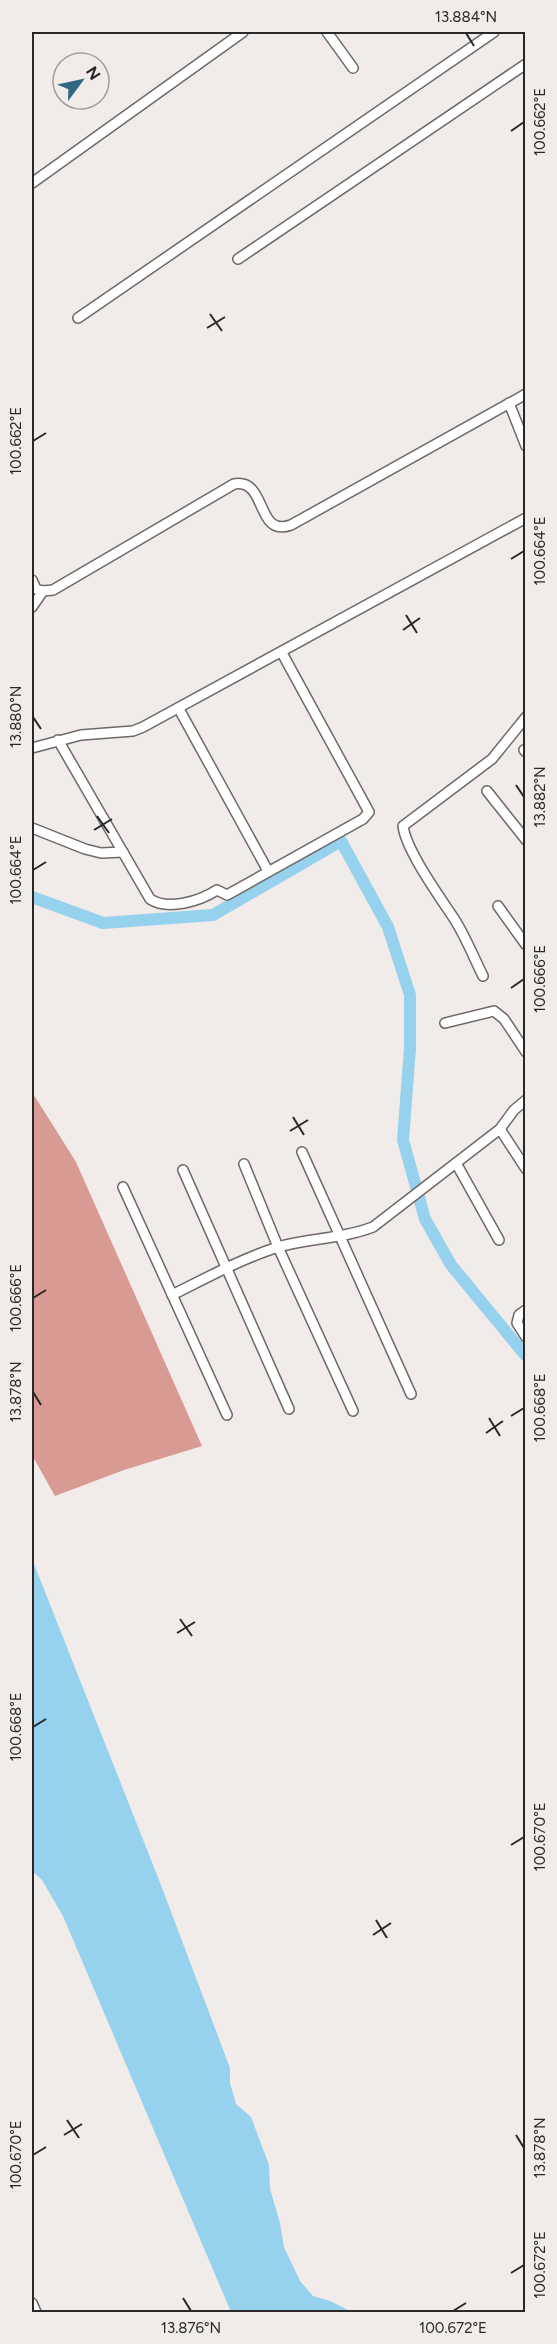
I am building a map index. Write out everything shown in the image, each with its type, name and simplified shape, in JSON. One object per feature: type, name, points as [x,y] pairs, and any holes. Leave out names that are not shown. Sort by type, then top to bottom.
[{"type":"street","points":[[32,183],[243,32]]},
{"type":"street","points":[[327,32],[353,68]]},
{"type":"street","points":[[78,318],[494,32]]},
{"type":"street","points":[[238,259],[525,64]]},
{"type":"street","points":[[32,580],[36,589],[43,591],[64,585],[234,483],[242,482],[255,492],[269,520],[275,526],[279,528],[291,525],[525,394]]},
{"type":"street","points":[[509,404],[525,446]]},
{"type":"street","points":[[32,748],[81,735],[133,731],[179,709],[525,518]]},
{"type":"street","points":[[32,607],[43,591]]},
{"type":"street","points":[[58,740],[144,892],[158,904],[202,899],[217,890],[227,895],[363,819],[369,812],[282,652]]},
{"type":"street","points":[[179,709],[268,871]]},
{"type":"street","points":[[483,976],[453,917],[441,902],[417,859],[403,826],[492,759],[525,717]]},
{"type":"street","points":[[487,791],[525,840]]},
{"type":"street","points":[[32,828],[85,849],[101,853],[123,852]]},
{"type":"street","points":[[498,906],[525,945]]},
{"type":"street","points":[[445,1023],[494,1011],[504,1019],[525,1052]]},
{"type":"street","points":[[172,1295],[226,1268],[278,1247],[354,1234],[372,1227],[501,1129],[514,1110],[525,1100]]},
{"type":"street","points":[[501,1129],[525,1169]]},
{"type":"street","points":[[302,1152],[411,1394]]},
{"type":"street","points":[[456,1163],[499,1240]]},
{"type":"street","points":[[244,1164],[278,1247],[353,1411]]},
{"type":"street","points":[[183,1170],[289,1409]]},
{"type":"street","points":[[123,1187],[227,1415]]},
{"type":"street","points":[[525,1310],[519,1315],[517,1323],[525,1337]]},
{"type":"street","points":[[32,2303],[36,2313]]},
{"type":"shaded area","points":[[32,1092],[76,1162],[202,1446],[124,1470],[55,1496],[32,1455]]},
{"type":"water","points":[[32,1559],[159,1880],[230,2068],[230,2083],[236,2104],[251,2117],[269,2165],[270,2189],[284,2247],[300,2281],[313,2296],[330,2301],[352,2312],[231,2312],[63,1916],[42,1880],[32,1871]]},
{"type":"waterway","points":[[32,897],[103,923],[213,915],[341,841],[388,927],[410,995],[410,1048],[403,1140],[425,1219],[451,1265],[526,1356]]}]
